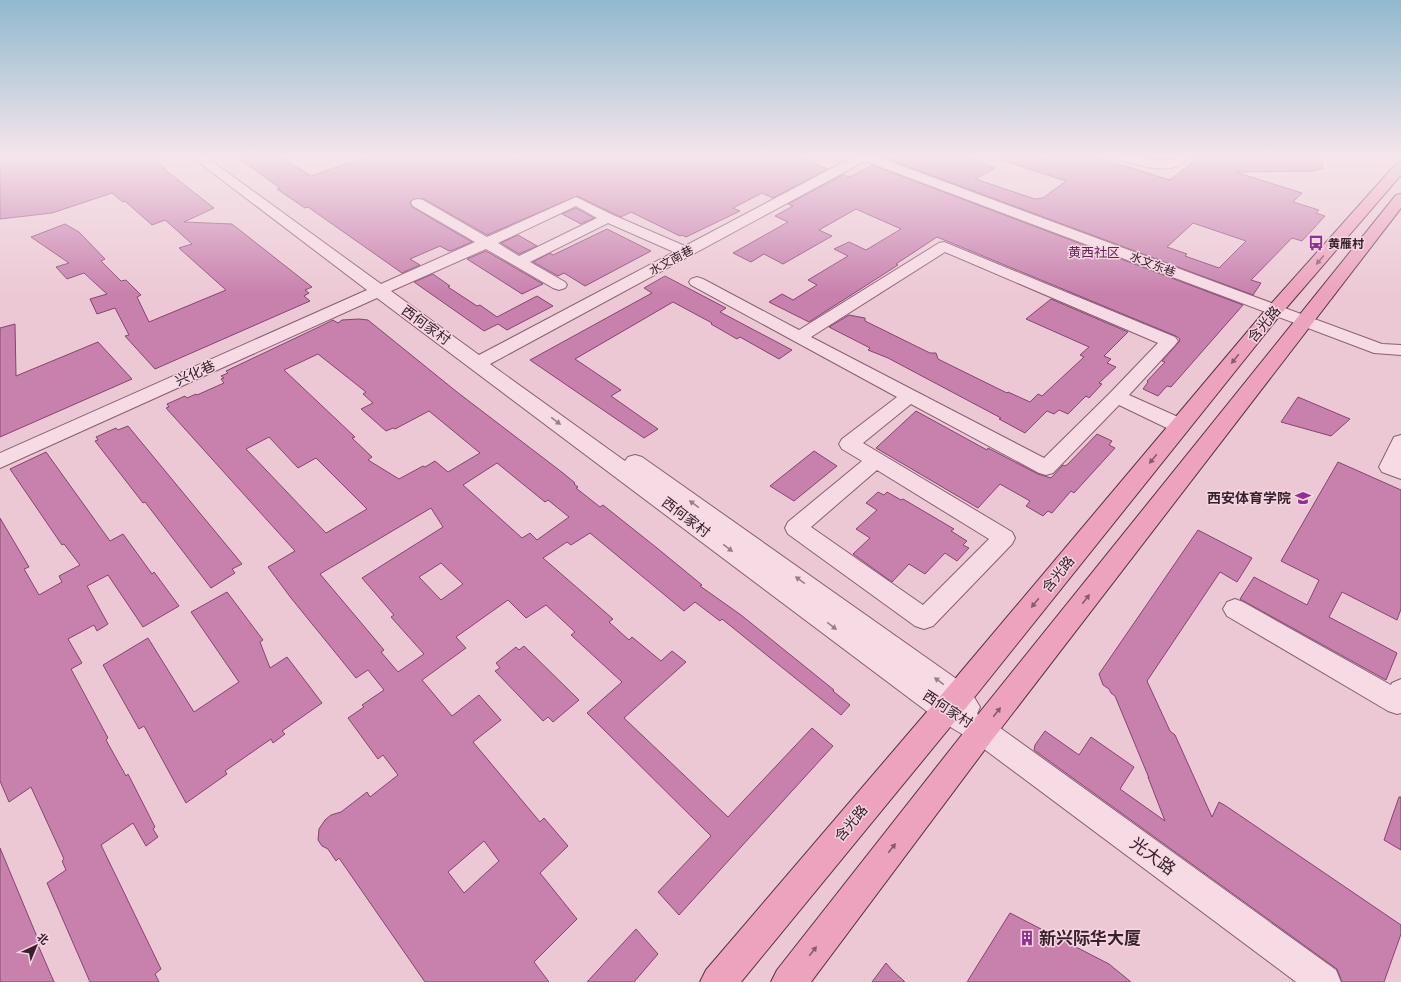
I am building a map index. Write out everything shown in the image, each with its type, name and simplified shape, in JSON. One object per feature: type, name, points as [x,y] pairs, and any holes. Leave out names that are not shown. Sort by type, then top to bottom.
[{"type":"main road","name":"含光路","points":[[718,982],[952,702],[1275,310],[1370,203]]},
{"type":"main road","name":"含光路","points":[[789,982],[982,731],[1397,203]]},
{"type":"street","name":"西何家村","points":[[263,203],[484,360],[952,702],[982,731]]},
{"type":"street","name":"西何家村","points":[[273,203],[384,288]]},
{"type":"street","points":[[419,203],[559,285]]},
{"type":"street","name":"兴化巷","points":[[0,461],[572,203]]},
{"type":"street","name":"兴化巷","points":[[579,203],[608,218]]},
{"type":"street","name":"水文南巷","points":[[484,360],[778,203]]},
{"type":"street","name":"水文东巷","points":[[987,203],[1380,349]]},
{"type":"street","points":[[520,262],[608,218],[686,252]]},
{"type":"street","points":[[696,282],[799,337],[910,396],[1046,468],[1117,397],[1169,341],[944,246],[799,337]]},
{"type":"street","points":[[1380,349],[1401,350]]},
{"type":"street","points":[[1380,349],[1401,366]]},
{"type":"street","points":[[876,460],[796,528],[924,619],[1004,538],[876,460],[849,444],[910,396]]},
{"type":"street","points":[[1117,397],[1180,426]]},
{"type":"street","points":[[1401,442],[1389,467],[1401,472]]},
{"type":"street","points":[[1235,609],[1397,702],[1401,691]]},
{"type":"street","name":"光大路","points":[[982,731],[1324,982]]},
{"type":"building","points":[[0,203],[83,203],[52,213],[0,219]]},
{"type":"building","points":[[127,203],[207,203],[214,208],[184,222],[232,224],[312,287],[305,290],[309,293],[304,296],[310,301],[155,369],[125,336],[129,335],[115,308],[97,314],[90,299],[107,294],[84,273],[67,279],[56,267],[69,263],[31,237],[65,224],[79,232],[105,259],[101,261],[121,281],[126,280],[141,295],[137,297],[149,322],[226,290],[179,248],[192,244],[171,225],[165,220],[152,225]]},
{"type":"building","points":[[297,203],[410,203],[412,207],[472,242],[449,251],[440,246],[410,259],[420,265],[402,273],[308,207],[305,208]]},
{"type":"building","points":[[431,203],[561,203],[487,235]]},
{"type":"building","points":[[591,203],[743,203],[733,208],[740,211],[686,237],[682,235],[680,236],[631,212],[621,217]]},
{"type":"building","points":[[972,203],[1243,305],[1171,387],[1167,386],[1158,396],[1143,389],[1148,382],[1147,381],[1165,362],[1162,361],[1179,342],[1180,339],[1176,336],[937,237],[896,264],[898,265],[809,322],[769,302],[782,294],[793,300],[817,285],[808,280],[848,256],[834,249],[849,242],[866,250],[901,229],[856,209],[819,230],[832,236],[783,264],[764,254],[751,262],[733,253],[788,222],[775,216],[793,206],[788,204]]},
{"type":"building","points":[[1005,203],[1296,203],[1319,210],[1316,213],[1325,216],[1302,241],[1292,238],[1251,280],[1261,283],[1253,295]],"holes":[[[1193,223],[1246,241],[1219,268],[1185,256],[1187,254],[1167,247]]]},
{"type":"building","points":[[576,208],[594,218],[581,224],[562,214]]},
{"type":"building","points":[[607,229],[651,251],[585,286],[564,273],[558,276],[533,262],[550,253],[553,255]]},
{"type":"building","points":[[518,235],[537,246],[519,254],[501,243]]},
{"type":"building","points":[[486,251],[543,284],[522,294],[467,259]]},
{"type":"building","points":[[433,274],[450,286],[448,287],[477,306],[480,305],[497,317],[537,296],[553,306],[507,330],[498,324],[484,331],[414,282]]},
{"type":"building","points":[[665,276],[726,308],[720,312],[792,350],[779,359],[740,337],[737,339],[711,324],[712,323],[673,302],[575,359],[621,390],[611,396],[658,429],[644,438],[530,360],[652,293],[644,288]]},
{"type":"building","points":[[1051,299],[1128,332],[1104,356],[1111,359],[1107,363],[1116,367],[1099,383],[1102,384],[1089,398],[1086,396],[1068,414],[1059,410],[1054,414],[1047,411],[1025,433],[999,419],[1001,418],[888,358],[868,350],[870,348],[829,327],[849,315],[865,318],[865,321],[930,353],[936,353],[938,359],[1007,393],[1008,392],[1030,402],[1038,394],[1042,396],[1084,357],[1080,355],[1089,347],[1026,319]]},
{"type":"building","points":[[333,320],[338,323],[342,320],[368,320],[457,392],[563,473],[575,483],[574,484],[578,487],[576,488],[600,507],[603,505],[702,585],[700,586],[741,615],[834,690],[833,691],[850,705],[841,715],[722,619],[720,621],[695,602],[684,611],[590,533],[571,545],[567,542],[543,558],[613,619],[609,622],[629,640],[632,637],[661,661],[672,651],[686,662],[624,718],[728,817],[812,728],[833,746],[679,915],[658,892],[711,836],[587,713],[622,682],[571,635],[575,632],[546,605],[526,618],[508,600],[456,637],[466,648],[422,680],[452,716],[479,695],[501,720],[473,742],[540,822],[544,818],[568,846],[540,873],[577,919],[534,962],[549,982],[425,982],[339,858],[336,861],[328,849],[322,846],[318,840],[319,829],[325,820],[331,815],[341,812],[367,792],[370,797],[398,775],[383,755],[378,759],[348,718],[364,707],[362,705],[384,690],[368,670],[356,678],[291,598],[268,567],[295,551],[166,408],[169,407],[167,404],[185,396],[187,398],[196,394],[197,395],[224,383],[221,379],[224,378],[221,376],[228,373],[226,371]],"holes":[[[318,354],[366,392],[363,394],[373,403],[361,409],[386,431],[393,428],[395,429],[429,411],[480,453],[448,472],[435,461],[399,479],[368,460],[372,457],[352,438],[355,437],[284,370]],[[269,437],[298,468],[316,458],[367,509],[326,533],[246,449]],[[497,463],[545,502],[548,500],[569,517],[537,540],[530,533],[522,538],[463,485]],[[431,508],[443,527],[362,578],[394,615],[391,617],[424,654],[398,672],[381,652],[384,650],[320,574]],[[441,563],[463,584],[441,600],[419,577]],[[484,841],[499,861],[464,893],[448,872]]]},
{"type":"building","points":[[15,324],[16,376],[98,342],[132,379],[0,437],[0,328]]},
{"type":"building","points":[[1298,397],[1350,419],[1331,436],[1281,422]]},
{"type":"building","points":[[916,411],[987,450],[988,448],[1038,474],[1051,478],[1063,465],[1065,466],[1068,464],[1097,434],[1112,441],[1109,445],[1115,448],[1074,493],[1071,491],[1052,513],[1048,511],[1043,516],[1026,506],[1030,501],[1000,484],[978,508],[876,448]]},
{"type":"building","points":[[128,426],[242,564],[232,569],[235,573],[211,588],[145,502],[143,503],[95,441],[98,440],[96,437],[116,428],[118,430]]},
{"type":"building","points":[[814,451],[837,466],[794,501],[770,486]]},
{"type":"building","points":[[46,452],[110,541],[123,534],[152,574],[154,572],[179,606],[143,627],[108,575],[87,586],[108,624],[97,631],[94,625],[68,639],[82,663],[71,669],[108,738],[106,740],[126,776],[128,774],[155,827],[153,829],[158,837],[146,846],[133,823],[101,845],[161,969],[155,974],[159,982],[90,982],[47,883],[66,870],[62,861],[64,859],[31,787],[9,802],[0,781],[0,518],[29,567],[24,569],[39,595],[62,582],[59,576],[80,565],[64,544],[62,545],[10,469]]},
{"type":"building","points":[[1338,462],[1401,490],[1401,609],[1397,620],[1342,592],[1329,617],[1397,653],[1386,680],[1240,599],[1254,577],[1307,605],[1319,580],[1281,561]]},
{"type":"building","points":[[878,492],[884,495],[887,492],[901,500],[903,499],[954,529],[951,531],[967,541],[963,545],[969,548],[957,561],[945,553],[925,574],[909,564],[892,582],[853,554],[870,538],[856,529],[877,510],[866,503]]},
{"type":"building","points":[[1198,530],[1252,558],[1237,582],[1220,572],[1147,681],[1170,731],[1175,735],[1212,817],[1219,802],[1401,925],[1401,934],[1384,982],[1342,982],[1337,969],[1034,750],[1035,745],[1045,731],[1079,755],[1091,737],[1134,767],[1120,789],[1165,821],[1115,696],[1103,685],[1099,674]]},
{"type":"building","points":[[227,592],[263,640],[260,642],[270,668],[287,657],[322,703],[282,731],[285,734],[273,743],[271,739],[225,771],[227,774],[186,803],[144,726],[139,729],[103,665],[148,638],[194,712],[239,682],[191,612]]},
{"type":"building","points":[[524,646],[579,700],[553,722],[548,717],[543,721],[495,671],[500,668],[496,663],[516,647],[519,650]]},
{"type":"building","points":[[1399,797],[1401,797],[1401,850],[1384,840]]},
{"type":"building","points":[[0,848],[40,944],[38,945],[54,982],[0,982]]},
{"type":"building","name":"新兴际华大厦","points":[[1010,913],[1109,964],[1131,982],[967,982]]},
{"type":"building","points":[[636,929],[658,954],[634,982],[587,982]]},
{"type":"building","points":[[886,963],[892,970],[905,982],[872,982]]},
{"type":"place","name":"黄雁村","points":[[1316,243]]},
{"type":"place","name":"西安体育学院","points":[[1303,498]]},
{"type":"place","name":"新兴际华大厦","points":[[1027,938]]},
{"type":"district","name":"黄西社区","points":[[1094,252]]}]
